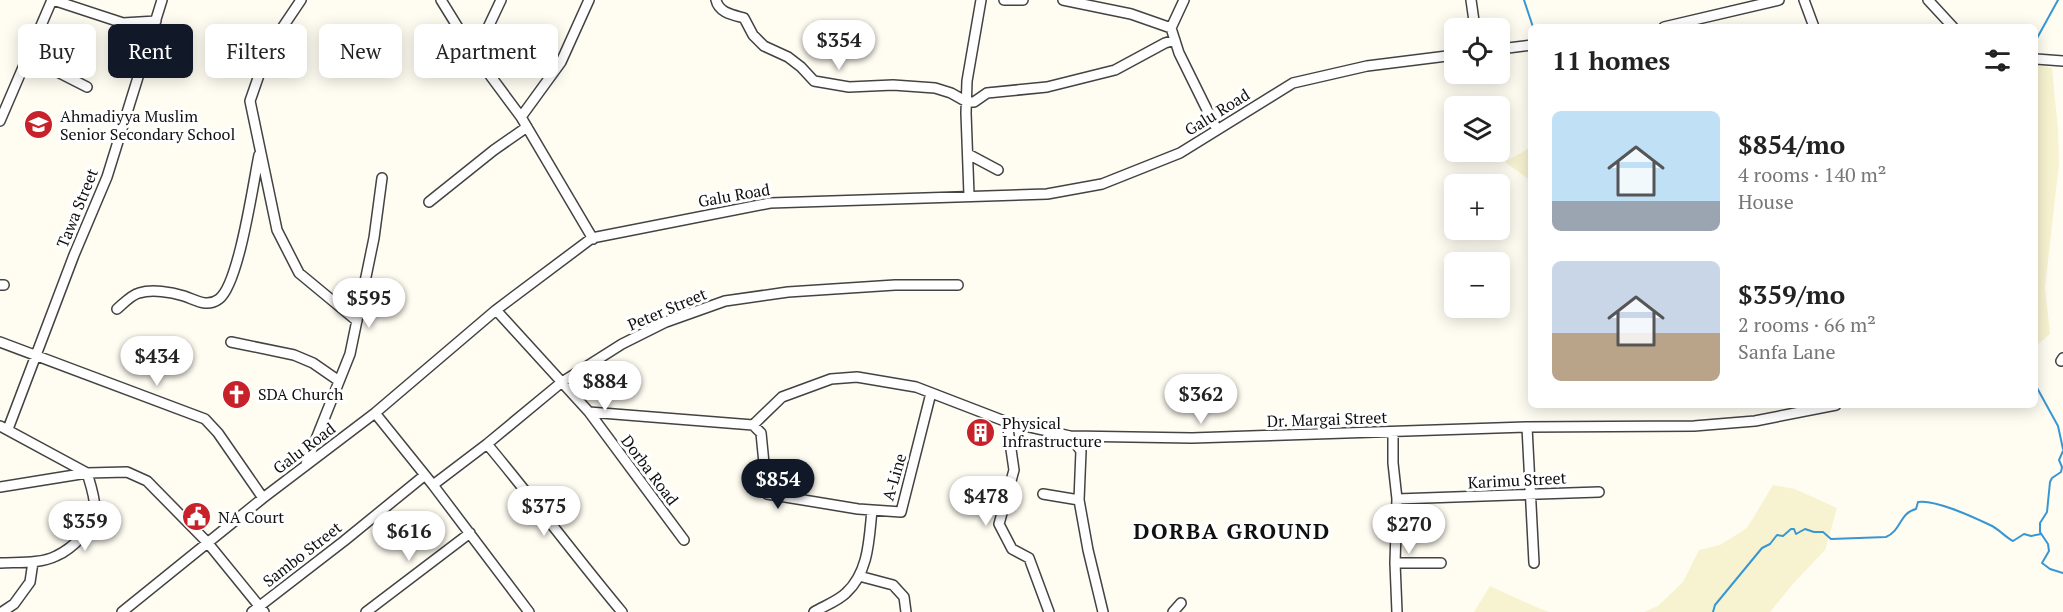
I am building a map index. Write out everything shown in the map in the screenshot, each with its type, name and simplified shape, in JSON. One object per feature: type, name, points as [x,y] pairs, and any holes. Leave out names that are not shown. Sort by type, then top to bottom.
[{"type":"street","points":[[42,24],[53,0],[123,23],[156,21]]},
{"type":"street","name":"Tawa Street","points":[[4,428],[107,177],[162,0]]},
{"type":"street","points":[[301,0],[268,49],[249,101],[277,230],[299,273],[357,321]]},
{"type":"street","points":[[441,0],[456,24]]},
{"type":"street","points":[[490,24],[501,0]]},
{"type":"street","points":[[521,117],[561,62],[589,0]]},
{"type":"street","points":[[716,0],[718,6],[728,14],[744,18],[753,35],[764,46],[788,57],[814,81],[849,87],[893,85],[935,88],[951,93],[967,102],[974,102],[987,93],[1047,87],[1115,70],[1175,40]]},
{"type":"street","points":[[969,195],[967,81],[981,0]]},
{"type":"street","points":[[1004,0],[1023,0]]},
{"type":"street","points":[[1063,0],[1131,14],[1171,28]]},
{"type":"street","points":[[1184,0],[1171,28],[1179,53],[1217,130]]},
{"type":"street","points":[[1471,0],[1474,18]]},
{"type":"street","points":[[1676,24],[1779,0]]},
{"type":"street","points":[[1804,0],[1813,24]]},
{"type":"street","points":[[1934,2],[1951,24]]},
{"type":"street","points":[[1510,48],[1528,46]]},
{"type":"street","name":"Galu Road","points":[[122,612],[207,542],[375,413],[496,310],[592,239],[771,203],[1047,194],[1102,184],[1180,153],[1293,83],[1367,66],[1444,56]]},
{"type":"street","points":[[2038,59],[2063,61]]},
{"type":"street","points":[[0,121],[19,78]]},
{"type":"street","points":[[69,78],[87,87]]},
{"type":"street","points":[[492,78],[521,117],[592,239]]},
{"type":"street","points":[[429,202],[527,127]]},
{"type":"street","points":[[117,309],[137,293],[160,292],[184,296],[200,303],[210,303],[219,299],[236,269],[260,151]]},
{"type":"street","points":[[968,154],[998,170]]},
{"type":"street","points":[[305,466],[350,354],[374,238],[382,178]]},
{"type":"street","name":"Peter Street","points":[[433,485],[562,382],[631,339],[666,322],[725,301],[788,292],[895,285],[958,285]]},
{"type":"street","name":"Dorba Road","points":[[496,310],[589,412],[684,540]]},
{"type":"street","points":[[0,342],[205,420],[218,433],[263,498]]},
{"type":"street","points":[[231,342],[294,355],[313,363],[339,381]]},
{"type":"street","name":"Dr. Margai Street","points":[[753,425],[782,397],[831,379],[857,377],[915,387],[1007,422],[1070,436],[1192,438],[1527,427],[1694,426],[1755,421],[1821,408]]},
{"type":"street","name":"A-Line","points":[[859,576],[866,561],[872,510],[901,512],[931,393]]},
{"type":"street","points":[[589,412],[753,425],[761,433],[767,494],[872,510]]},
{"type":"street","points":[[375,413],[433,485],[529,612]]},
{"type":"street","points":[[1007,422],[1014,470],[999,524],[1012,549],[1029,558],[1049,612]]},
{"type":"street","points":[[1527,427],[1534,562]]},
{"type":"street","points":[[0,563],[33,562],[56,557],[77,541],[95,514],[94,496],[87,473],[4,428]]},
{"type":"street","points":[[1393,432],[1393,463],[1397,499],[1395,563],[1397,612]]},
{"type":"street","points":[[1070,436],[1081,451],[1079,500],[1103,612]]},
{"type":"street","points":[[487,444],[622,612]]},
{"type":"street","points":[[0,487],[87,473],[127,472],[147,481],[207,542],[258,610]]},
{"type":"street","name":"Sambo Street","points":[[258,610],[425,475]]},
{"type":"street","name":"Karimu Street","points":[[1397,499],[1599,492]]},
{"type":"street","points":[[1043,494],[1079,500]]},
{"type":"street","points":[[366,612],[470,533]]},
{"type":"street","points":[[2,612],[14,604],[30,582],[33,562]]},
{"type":"street","points":[[1395,563],[1442,563]]},
{"type":"street","points":[[814,612],[846,594],[859,576],[893,585],[904,597],[906,612]]},
{"type":"street","points":[[1173,612],[1181,603]]},
{"type":"shaded area","points":[[2038,64],[2052,68],[2058,130],[2059,164],[2045,287],[2050,334],[2038,344]]},
{"type":"shaded area","points":[[1528,149],[1528,179],[1505,162],[1510,162],[1510,159]]},
{"type":"shaded area","points":[[1773,485],[1795,489],[1837,508],[1825,550],[1770,612],[1644,612],[1658,606],[1683,582],[1699,550],[1720,545],[1747,528]]},
{"type":"shaded area","points":[[1490,586],[1536,607],[1549,612],[1474,612]]},
{"type":"waterway","points":[[1524,0],[1532,24]]},
{"type":"waterway","points":[[2038,36],[2058,0]]},
{"type":"waterway","points":[[2038,390],[2058,426],[2063,449]]},
{"type":"waterway","points":[[2063,451],[2059,460],[2062,467],[2061,472],[2050,482],[2047,512],[2040,523],[2040,532],[2048,544],[2049,551],[2042,563],[2050,569],[2063,573]]},
{"type":"waterway","points":[[1713,612],[1715,605],[1762,548],[1770,544],[1777,535],[1783,536],[1791,529],[1794,529],[1796,534],[1805,529],[1823,532],[1831,539],[1886,537],[1895,530],[1906,514],[1916,509],[1918,502],[1925,502],[1944,506],[1974,518],[1993,527],[2013,541],[2024,534],[2031,536],[2041,534]]},
{"type":"place","name":"Ahmadiyya Muslim Senior Secondary School","points":[[39,125]]},
{"type":"place","name":"SDA Church","points":[[237,394]]},
{"type":"place","name":"Physical Infrastructure","points":[[981,432]]},
{"type":"place","name":"NA Court","points":[[197,517]]},
{"type":"district","name":"DORBA GROUND","points":[[1232,531]]}]
